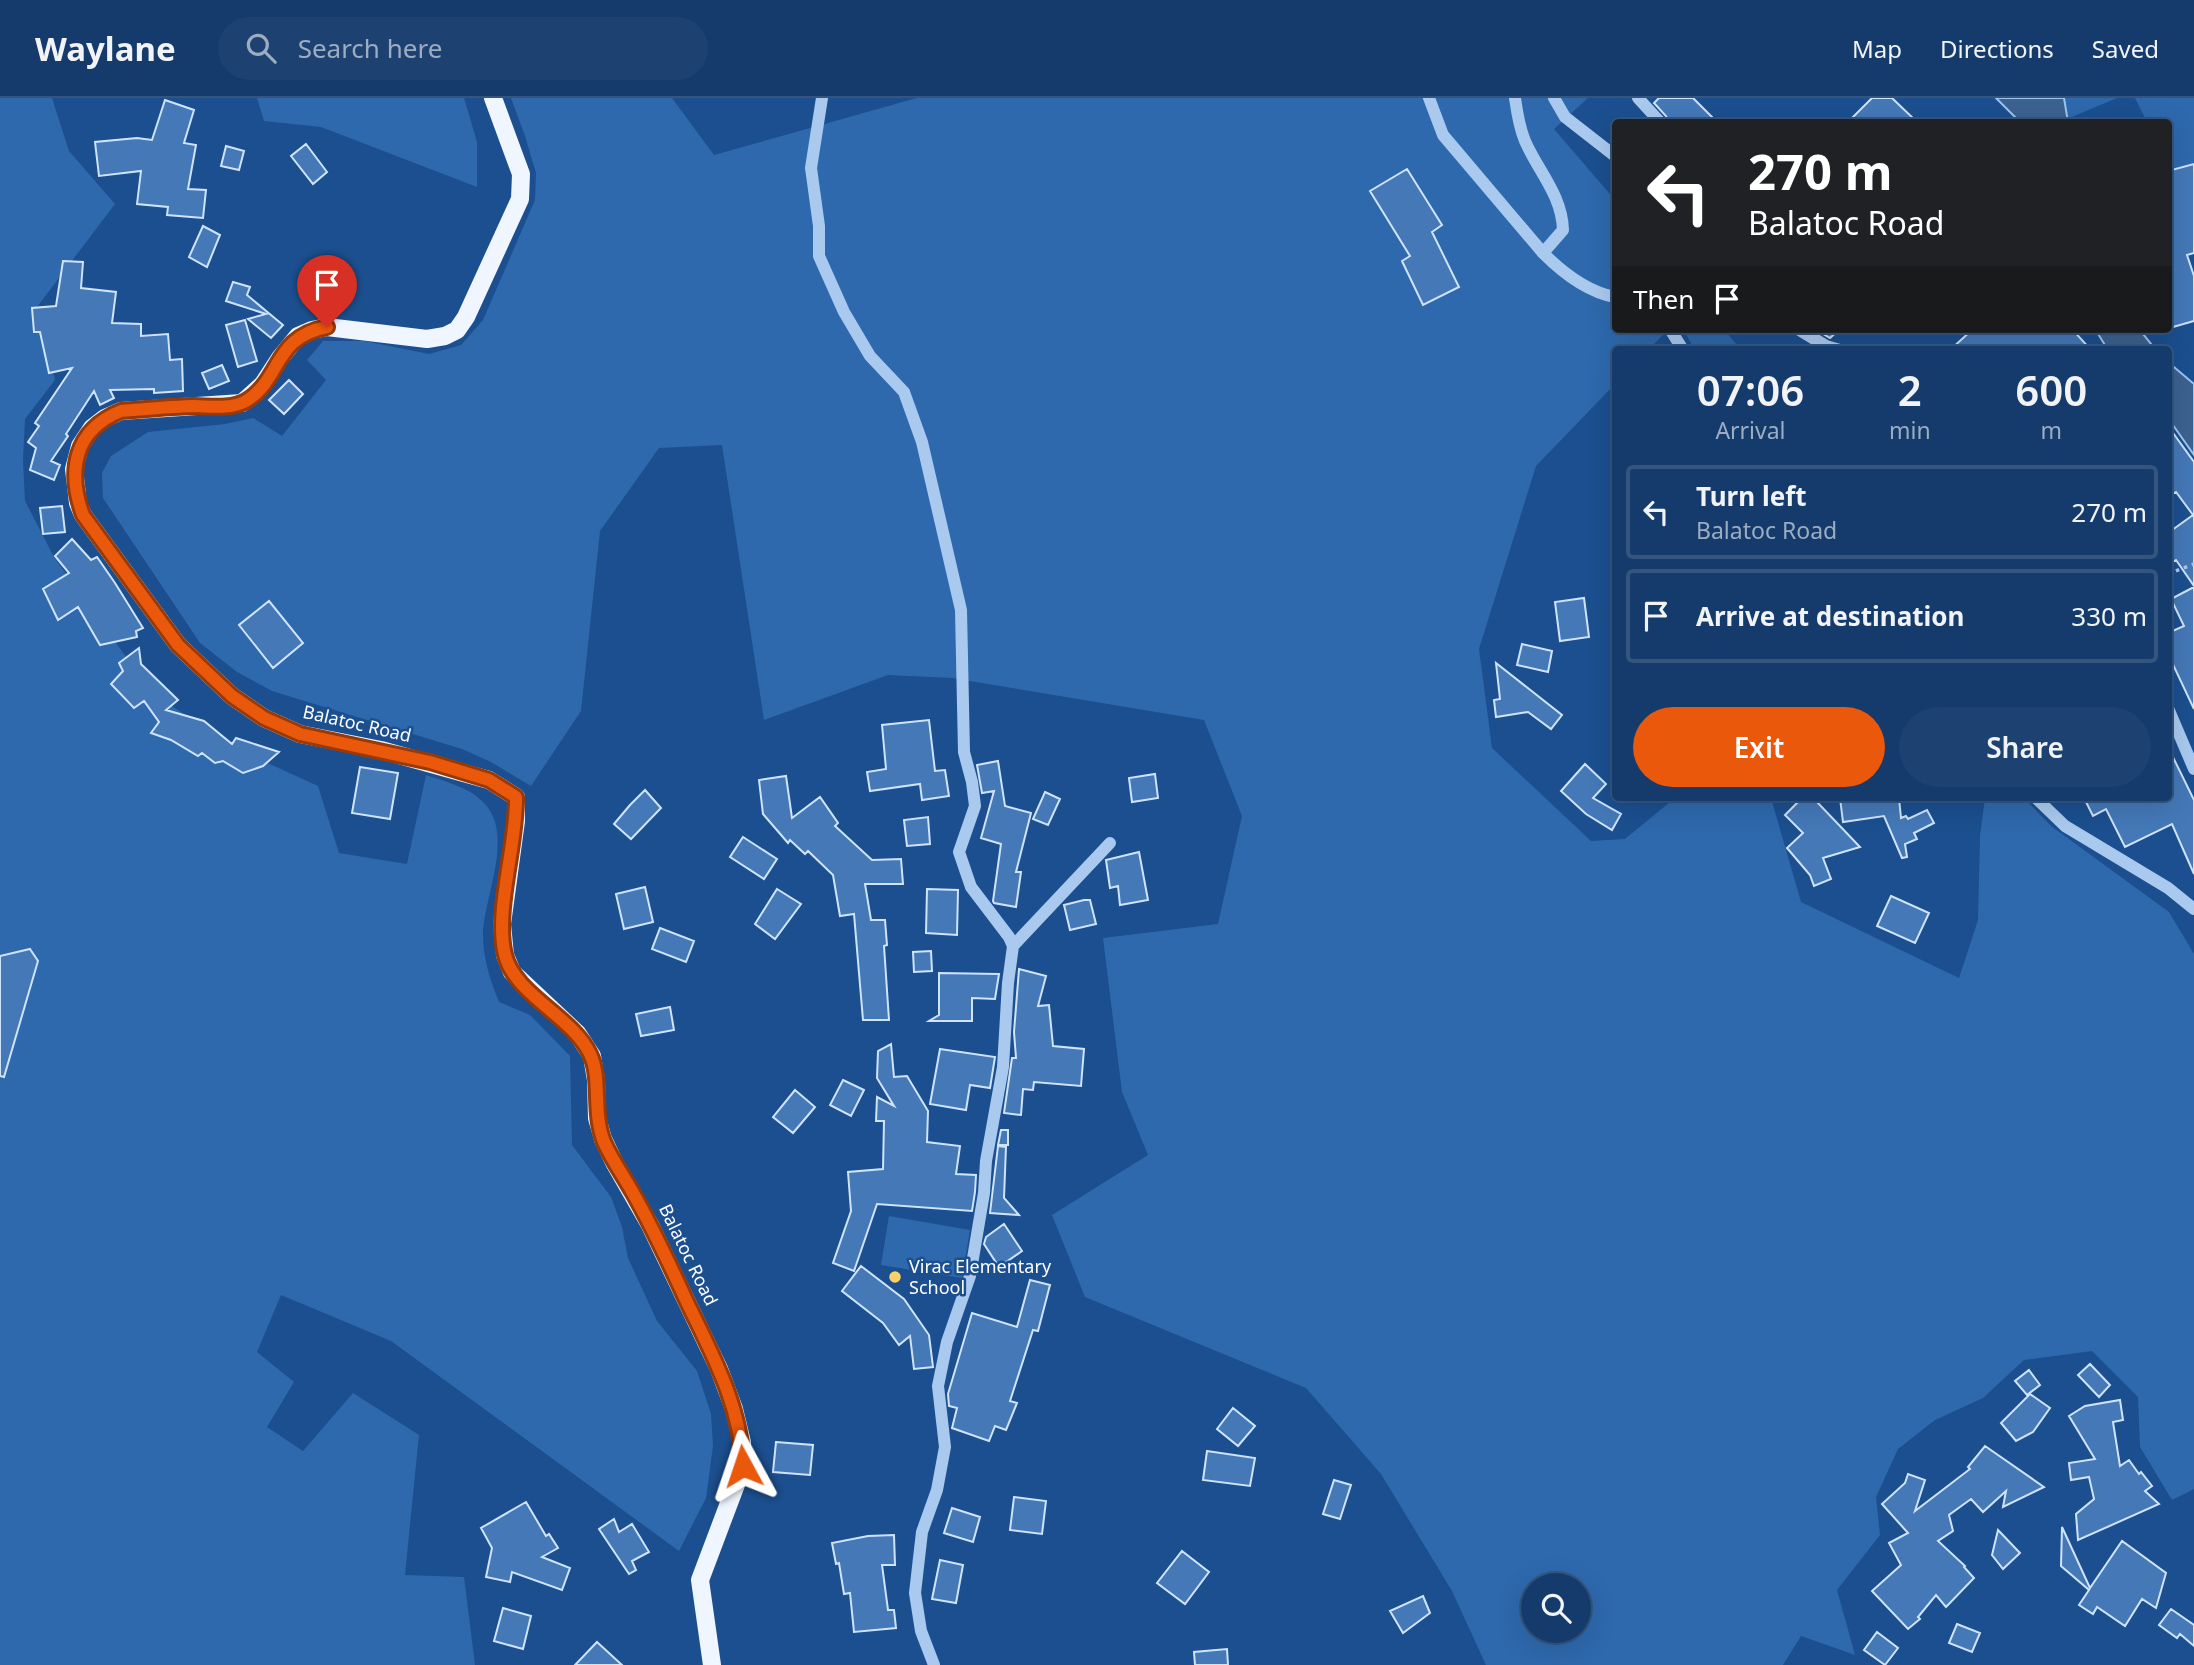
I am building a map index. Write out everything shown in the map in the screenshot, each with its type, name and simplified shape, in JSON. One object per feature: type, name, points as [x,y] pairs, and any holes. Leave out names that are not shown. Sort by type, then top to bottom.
[{"type":"main road","name":"Balatoc Road","points":[[493,98],[521,174],[520,199],[489,270],[457,330],[445,336],[427,339],[327,327],[312,330],[298,336],[263,384],[242,403],[121,411],[105,418],[92,428],[80,446],[75,469],[76,488],[83,515],[178,645],[232,696],[264,718],[300,734],[430,762],[489,780],[516,797],[516,821],[502,924],[505,955],[512,972],[577,1033],[592,1056],[597,1118],[603,1139],[650,1225],[719,1369],[734,1409],[742,1443],[743,1466],[700,1580],[712,1665]]},
{"type":"street","points":[[822,98],[811,168],[820,256],[844,312],[870,356],[904,392],[922,442],[961,610],[964,752],[975,806],[960,852],[961,863],[971,887],[1013,946],[1003,1067],[986,1161],[984,1194],[970,1276],[947,1342],[938,1385],[945,1447],[937,1490],[922,1532],[915,1593],[921,1631],[934,1665]]},
{"type":"street","points":[[1429,98],[1443,135],[1544,253],[1561,271],[1601,295],[1612,297]]},
{"type":"street","points":[[1515,98],[1525,140],[1560,205],[1563,217],[1563,230],[1544,253]]},
{"type":"street","points":[[1554,98],[1565,117],[1612,154]]},
{"type":"street","points":[[1638,98],[1657,119]]},
{"type":"street","points":[[1805,333],[1826,346]]},
{"type":"street","points":[[2172,717],[2194,769]]},
{"type":"street","points":[[2039,801],[2064,826],[2168,888],[2194,909]]},
{"type":"street","points":[[1013,946],[1110,843]]},
{"type":"path","points":[[2172,572],[2194,564]]},
{"type":"shaded area","points":[[0,98],[52,98],[69,151],[115,204],[37,307],[55,380],[25,419],[25,501],[54,557],[152,693],[239,750],[318,786],[339,853],[407,864],[426,775],[464,789],[484,803],[493,816],[497,832],[496,866],[483,934],[486,960],[496,994],[499,1002],[530,1015],[570,1056],[572,1145],[611,1197],[622,1227],[628,1258],[657,1321],[697,1371],[711,1414],[713,1446],[706,1498],[679,1551],[391,1341],[281,1295],[257,1352],[294,1382],[267,1427],[303,1451],[353,1393],[419,1435],[405,1575],[464,1577],[475,1665],[0,1665]]},
{"type":"shaded area","points":[[257,98],[464,98],[477,142],[477,187],[321,127],[264,121]]},
{"type":"shaded area","points":[[511,98],[672,98],[714,155],[917,98],[1588,98],[1554,129],[1612,197],[1612,333],[1665,333],[1652,346],[1612,346],[1612,387],[1536,466],[1479,649],[1492,748],[1591,841],[1625,839],[1671,801],[1772,801],[1801,902],[1959,978],[1978,920],[1980,836],[1985,801],[2027,801],[2051,826],[2169,912],[2194,954],[2194,1489],[2172,1500],[2140,1447],[2138,1397],[2092,1351],[2024,1360],[1983,1398],[1935,1420],[1898,1449],[1876,1497],[1880,1535],[1837,1590],[1855,1655],[1801,1636],[1783,1665],[1486,1665],[1452,1591],[1381,1474],[1306,1388],[1085,1297],[1052,1215],[1148,1155],[1122,1092],[1103,938],[1218,924],[1242,816],[1204,720],[952,678],[888,675],[764,720],[722,445],[659,448],[600,531],[581,711],[531,786],[491,762],[462,749],[272,691],[237,672],[200,643],[103,498],[102,473],[111,456],[148,432],[225,424],[253,418],[282,436],[326,380],[307,360],[323,341],[364,341],[429,354],[461,345],[483,320],[535,200],[536,173]]},
{"type":"shaded area","points":[[1996,98],[2064,98],[2068,119],[2015,117]]},
{"type":"shaded area","points":[[2064,98],[2117,98],[2067,119]]},
{"type":"shaded area","points":[[2135,98],[2194,98],[2194,243],[2185,202],[2172,175],[2172,119],[2146,119]]},
{"type":"shaded area","points":[[1685,333],[1727,333],[1738,346],[1693,346]]},
{"type":"shaded area","points":[[2097,333],[2142,333],[2153,346],[2106,346]]},
{"type":"shaded area","points":[[2172,365],[2194,384],[2194,455],[2172,424]]},
{"type":"shaded area","points":[[889,1216],[970,1230],[962,1278],[881,1265]]},
{"type":"building","points":[[1659,98],[1693,98],[1714,119],[1668,119],[1654,103]]},
{"type":"building","points":[[1872,98],[1892,98],[1914,119],[1851,119]]},
{"type":"building","points":[[165,100],[194,110],[184,143],[196,145],[188,189],[206,190],[203,218],[167,215],[168,207],[137,204],[141,171],[99,176],[95,142],[137,138],[152,140]]},
{"type":"building","points":[[306,144],[327,172],[313,184],[291,156]]},
{"type":"building","points":[[226,146],[244,151],[239,170],[221,166]]},
{"type":"building","points":[[2194,164],[2194,253],[2187,255],[2194,276],[2194,321],[2173,327],[2172,324],[2172,170]]},
{"type":"building","points":[[1407,169],[1442,225],[1432,232],[1459,287],[1423,305],[1402,261],[1410,256],[1370,191]]},
{"type":"building","points":[[203,226],[220,235],[207,267],[189,257]]},
{"type":"building","points":[[63,261],[83,262],[81,288],[116,292],[112,323],[141,324],[141,336],[168,334],[170,360],[182,359],[183,391],[154,393],[154,389],[110,390],[114,398],[100,405],[94,391],[51,461],[60,465],[54,480],[30,470],[36,448],[28,442],[39,426],[35,423],[72,368],[49,373],[40,332],[34,332],[32,308],[56,306]]},
{"type":"building","points":[[233,282],[250,287],[247,295],[283,325],[271,338],[248,319],[266,314],[226,301]]},
{"type":"building","points":[[245,320],[257,361],[238,367],[226,325]]},
{"type":"building","points":[[1822,333],[1836,333],[1830,338]]},
{"type":"building","points":[[1969,333],[2076,333],[2087,346],[1954,346]]},
{"type":"building","points":[[222,365],[229,381],[209,389],[202,373]]},
{"type":"building","points":[[289,380],[303,394],[284,414],[269,400]]},
{"type":"building","points":[[2172,432],[2194,462],[2194,586],[2176,560],[2172,562],[2172,530],[2193,515],[2176,492],[2172,494]]},
{"type":"building","points":[[62,506],[65,532],[43,534],[40,508]]},
{"type":"building","points":[[72,539],[91,560],[97,557],[115,583],[143,628],[136,631],[137,637],[100,645],[78,607],[58,620],[43,589],[69,573],[55,556]]},
{"type":"building","points":[[2194,587],[2194,709],[2172,662],[2172,631],[2184,626],[2172,598]]},
{"type":"building","points":[[1584,598],[1589,637],[1560,641],[1555,602]]},
{"type":"building","points":[[269,601],[303,643],[273,668],[239,625]]},
{"type":"building","points":[[1522,644],[1552,651],[1548,672],[1517,665]]},
{"type":"building","points":[[139,648],[141,664],[178,700],[166,710],[204,721],[232,744],[236,738],[279,752],[263,766],[243,773],[223,761],[215,763],[202,753],[198,756],[171,740],[151,733],[159,722],[144,701],[134,708],[111,684],[123,671],[119,663]]},
{"type":"building","points":[[1496,663],[1562,715],[1551,729],[1528,712],[1496,717],[1494,700],[1500,699]]},
{"type":"building","points":[[929,720],[935,771],[945,770],[949,796],[922,800],[920,784],[870,791],[867,772],[886,769],[882,725]]},
{"type":"building","points":[[2172,755],[2194,800],[2194,874],[2172,824],[2125,847],[2106,809],[2093,816],[2086,801],[2172,801]]},
{"type":"building","points":[[998,761],[1005,806],[1031,813],[1016,872],[1021,872],[1016,907],[994,903],[1001,844],[981,838],[994,791],[982,793],[977,765]]},
{"type":"building","points":[[1585,764],[1606,784],[1593,798],[1621,814],[1612,830],[1586,814],[1561,791]]},
{"type":"building","points":[[360,767],[398,773],[390,819],[352,813]]},
{"type":"building","points":[[1155,774],[1158,798],[1132,802],[1129,778]]},
{"type":"building","points":[[786,776],[792,818],[820,797],[838,823],[835,826],[872,860],[901,859],[903,884],[865,884],[871,920],[885,920],[889,1020],[863,1020],[854,914],[840,916],[833,875],[808,851],[805,854],[790,840],[788,843],[763,814],[759,780]]},
{"type":"building","points":[[645,790],[661,808],[631,839],[614,824]]},
{"type":"building","points":[[1045,792],[1060,799],[1048,825],[1033,819]]},
{"type":"building","points":[[1799,801],[1815,801],[1860,847],[1823,858],[1831,879],[1814,886],[1810,875],[1787,848],[1803,833],[1785,815]]},
{"type":"building","points":[[1840,801],[1899,801],[1901,818],[1906,816],[1908,819],[1927,810],[1934,823],[1914,833],[1917,839],[1905,844],[1907,857],[1902,858],[1884,816],[1843,822]]},
{"type":"building","points":[[928,817],[930,844],[907,846],[904,820]]},
{"type":"building","points":[[743,837],[777,859],[764,879],[730,857]]},
{"type":"building","points":[[1139,852],[1148,900],[1120,905],[1118,886],[1110,888],[1106,860]]},
{"type":"building","points":[[645,887],[653,922],[624,929],[616,894]]},
{"type":"building","points":[[777,889],[801,904],[775,939],[755,924]]},
{"type":"building","points":[[927,889],[958,890],[957,935],[926,933]]},
{"type":"building","points":[[1891,896],[1929,913],[1915,943],[1877,926]]},
{"type":"building","points":[[1090,900],[1096,924],[1070,930],[1064,905]]},
{"type":"building","points":[[660,928],[694,941],[686,962],[652,949]]},
{"type":"building","points":[[30,949],[38,961],[4,1077],[0,1076],[0,956]]},
{"type":"building","points":[[931,951],[932,971],[914,972],[913,952]]},
{"type":"building","points":[[1019,969],[1046,976],[1038,1006],[1049,1005],[1053,1046],[1084,1049],[1081,1086],[1034,1082],[1033,1090],[1023,1089],[1021,1115],[1004,1113],[1012,1058],[1016,1058],[1014,1032]]},
{"type":"building","points":[[939,973],[999,974],[995,999],[972,998],[972,1021],[929,1021],[939,1015]]},
{"type":"building","points":[[670,1007],[674,1030],[641,1036],[636,1014]]},
{"type":"building","points":[[891,1044],[894,1077],[907,1076],[928,1111],[927,1142],[960,1146],[956,1174],[976,1175],[972,1211],[877,1204],[854,1271],[833,1263],[851,1211],[848,1172],[883,1169],[884,1121],[876,1121],[877,1097],[894,1106],[877,1078],[878,1051]]},
{"type":"building","points":[[940,1049],[995,1057],[990,1088],[970,1085],[966,1110],[930,1104]]},
{"type":"building","points":[[843,1080],[864,1090],[851,1116],[830,1105]]},
{"type":"building","points":[[795,1090],[815,1107],[793,1133],[773,1117]]},
{"type":"building","points":[[1001,1130],[1008,1130],[1008,1145],[998,1145]]},
{"type":"building","points":[[998,1146],[1006,1147],[1004,1198],[1019,1215],[990,1213]]},
{"type":"building","points":[[1004,1224],[1022,1251],[999,1267],[984,1244],[986,1237]]},
{"type":"building","points":[[861,1266],[904,1299],[929,1335],[933,1367],[914,1369],[910,1336],[899,1345],[883,1323],[842,1291]]},
{"type":"building","points":[[1030,1280],[1050,1285],[1038,1331],[1033,1330],[1010,1401],[1017,1403],[1006,1430],[995,1426],[989,1441],[952,1428],[957,1408],[949,1406],[948,1394],[972,1313],[1017,1327]]},
{"type":"building","points":[[2090,1364],[2110,1385],[2099,1397],[2078,1375]]},
{"type":"building","points":[[2029,1370],[2040,1385],[2027,1395],[2015,1381]]},
{"type":"building","points":[[2030,1394],[2050,1408],[2033,1432],[2016,1441],[2001,1423]]},
{"type":"building","points":[[2120,1400],[2123,1420],[2113,1422],[2120,1466],[2129,1460],[2152,1486],[2145,1491],[2159,1504],[2078,1540],[2076,1514],[2094,1499],[2089,1477],[2071,1480],[2069,1463],[2095,1459],[2069,1416],[2085,1406]]},
{"type":"building","points":[[1233,1408],[1255,1426],[1238,1446],[1217,1429]]},
{"type":"building","points":[[776,1442],[813,1445],[810,1475],[773,1472]]},
{"type":"building","points":[[1985,1446],[2044,1487],[2003,1507],[2006,1491],[1983,1512],[1971,1499],[1949,1515],[1953,1531],[1938,1541],[1974,1578],[1946,1607],[1936,1595],[1918,1617],[1920,1619],[1908,1629],[1872,1591],[1901,1565],[1889,1543],[1908,1533],[1882,1504],[1905,1483],[1908,1474],[1925,1480],[1915,1511],[1970,1469],[1968,1467]]},
{"type":"building","points":[[1207,1451],[1255,1458],[1250,1486],[1203,1480]]},
{"type":"building","points":[[1334,1480],[1351,1485],[1340,1519],[1323,1514]]},
{"type":"building","points":[[1014,1497],[1046,1501],[1042,1534],[1010,1530]]},
{"type":"building","points":[[526,1502],[546,1536],[549,1534],[558,1548],[542,1557],[570,1568],[562,1590],[512,1572],[510,1582],[486,1577],[492,1548],[481,1528]]},
{"type":"building","points":[[952,1508],[980,1517],[973,1542],[944,1533]]},
{"type":"building","points":[[614,1519],[619,1532],[632,1524],[649,1552],[632,1561],[636,1570],[629,1574],[599,1529]]},
{"type":"building","points":[[2062,1527],[2090,1588],[2122,1541],[2166,1573],[2156,1608],[2142,1599],[2125,1626],[2097,1607],[2093,1614],[2079,1605],[2089,1590],[2061,1566]]},
{"type":"building","points":[[1998,1530],[2020,1553],[2003,1569],[1992,1555]]},
{"type":"building","points":[[894,1535],[895,1565],[882,1565],[888,1610],[894,1610],[896,1628],[854,1632],[850,1593],[844,1594],[839,1563],[836,1564],[832,1543],[868,1536]]},
{"type":"building","points":[[1182,1551],[1209,1572],[1185,1604],[1157,1583]]},
{"type":"building","points":[[940,1560],[963,1565],[956,1603],[932,1599]]},
{"type":"building","points":[[1423,1596],[1430,1613],[1403,1633],[1390,1611]]},
{"type":"building","points":[[503,1608],[531,1616],[523,1649],[494,1641]]},
{"type":"building","points":[[2171,1609],[2194,1625],[2194,1646],[2180,1634],[2177,1638],[2159,1625]]},
{"type":"building","points":[[1957,1624],[1980,1633],[1972,1652],[1949,1643]]},
{"type":"building","points":[[1877,1632],[1898,1648],[1885,1665],[1864,1650]]},
{"type":"building","points":[[597,1642],[622,1665],[575,1665]]},
{"type":"building","points":[[1227,1649],[1228,1665],[1195,1665],[1194,1652]]},
{"type":"place","name":"Virac Elementary School","points":[[895,1277]]},
{"type":"route","points":[[327,327],[298,336],[263,384],[242,403],[121,411],[105,418],[92,428],[80,446],[75,469],[78,503],[83,515],[178,645],[232,696],[264,718],[300,734],[381,750],[489,780],[516,797],[516,821],[502,924],[505,955],[512,972],[577,1033],[592,1056],[597,1118],[603,1139],[650,1225],[719,1369],[734,1409],[742,1443],[743,1466]]}]
